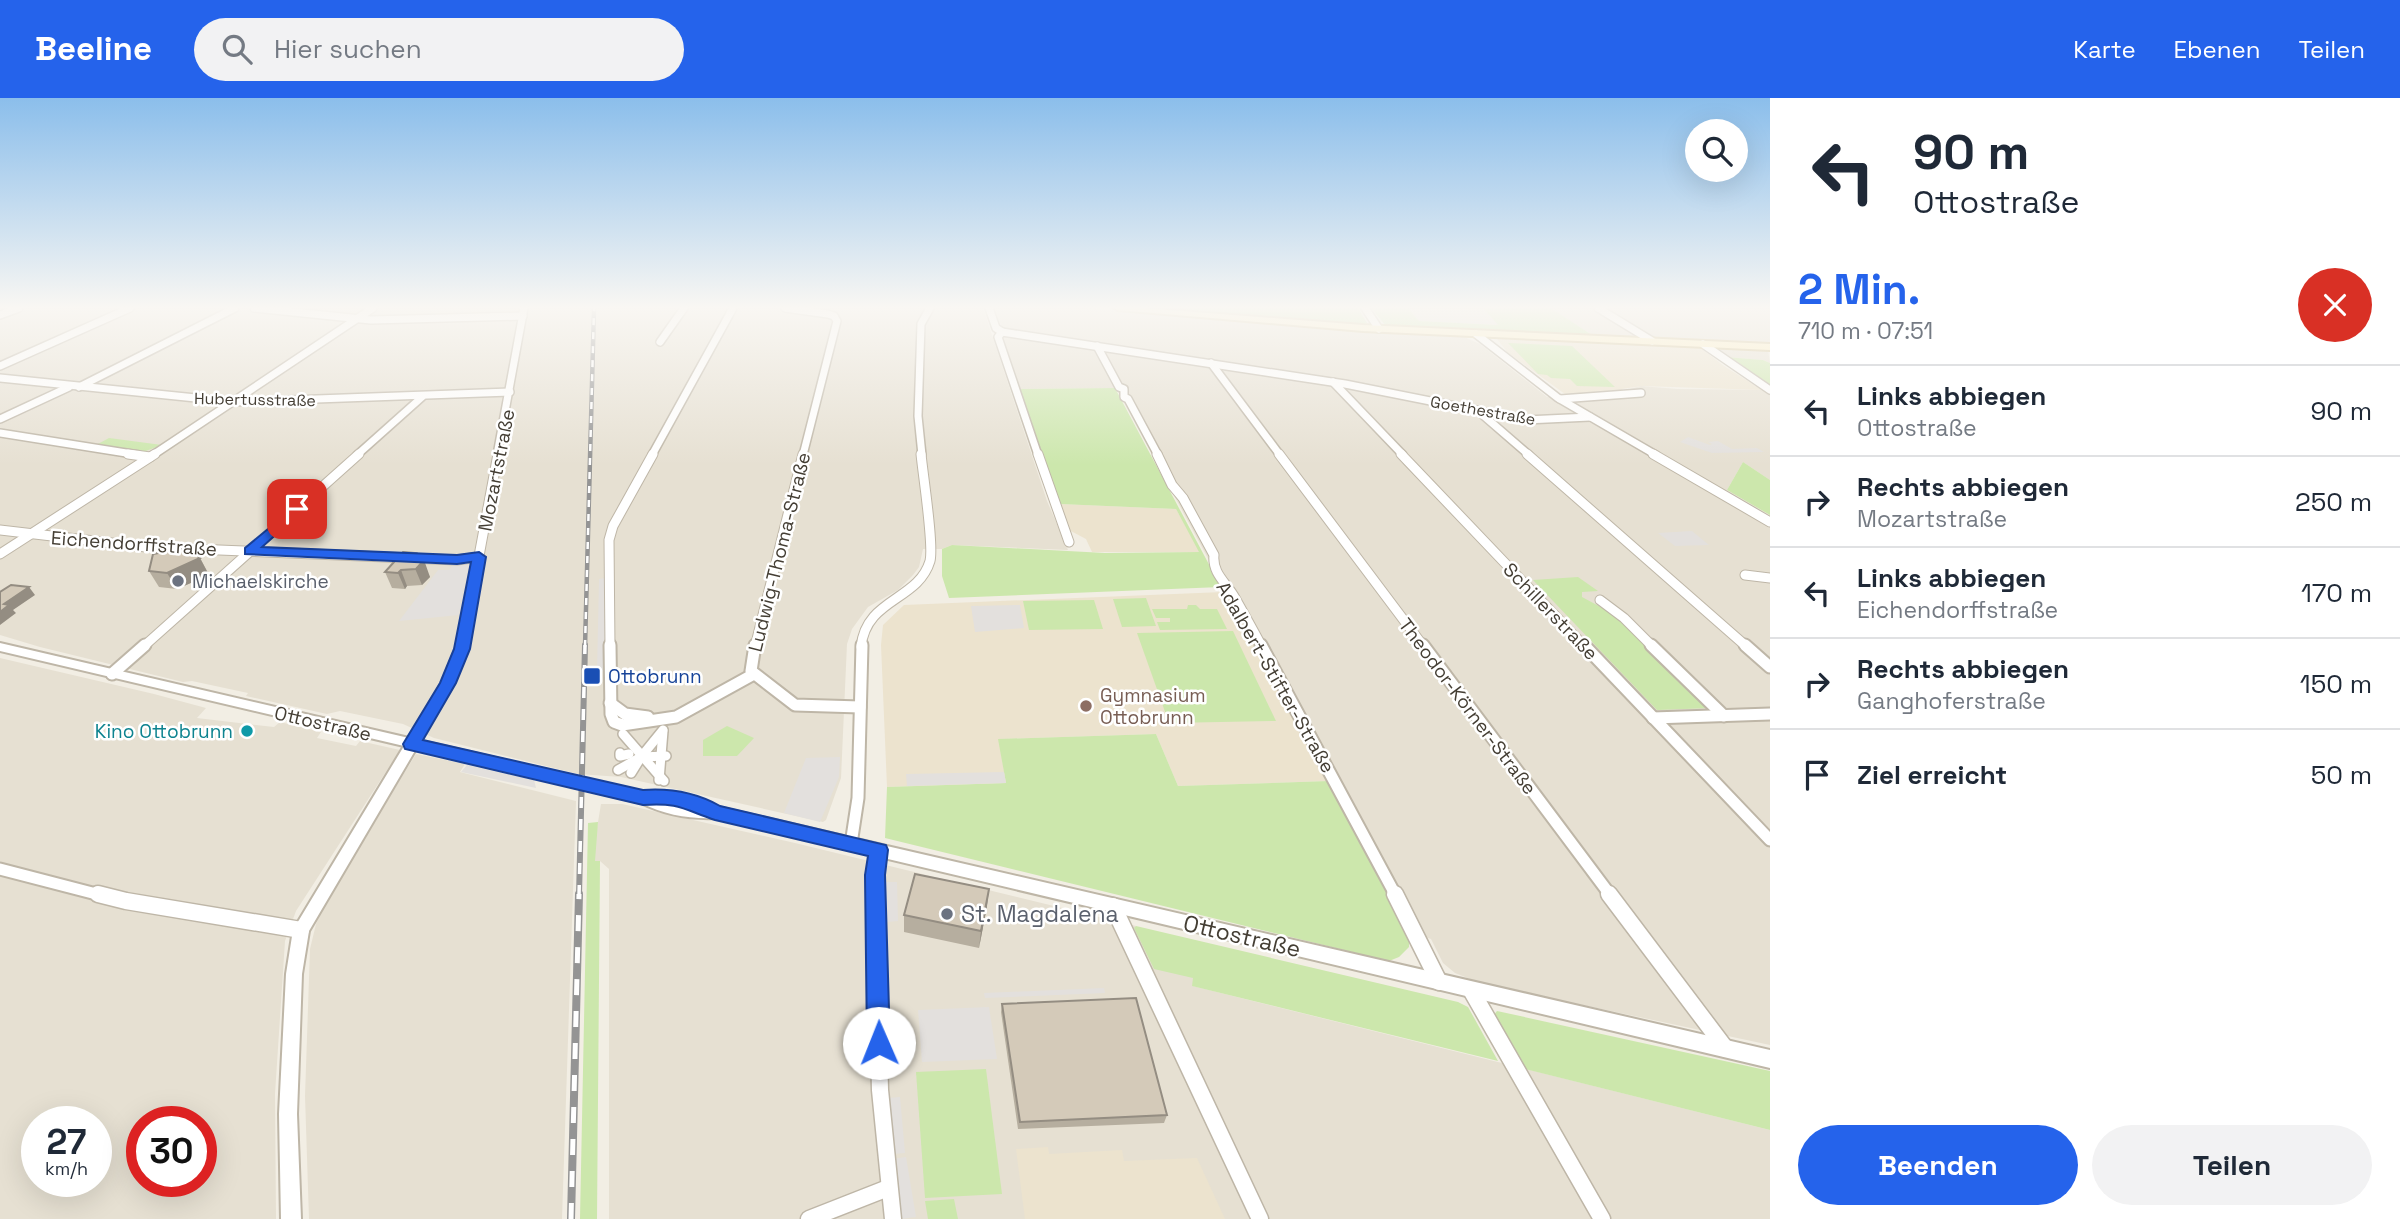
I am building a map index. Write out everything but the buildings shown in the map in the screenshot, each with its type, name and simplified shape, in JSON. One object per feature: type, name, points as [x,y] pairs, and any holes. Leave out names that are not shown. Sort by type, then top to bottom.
[{"type":"street","points":[[0,419],[129,360]]},
{"type":"street","points":[[0,554],[296,360]]},
{"type":"street","name":"Mozartstraße","points":[[412,744],[448,683],[462,649],[515,360]]},
{"type":"street","points":[[662,724],[622,725],[614,722],[610,703],[609,540],[613,526],[703,360]]},
{"type":"street","name":"Ludwig-Thoma-Straße","points":[[827,360],[751,664],[754,674],[794,705],[860,707]]},
{"type":"street","points":[[851,844],[859,810],[862,639],[865,626],[885,607],[917,584],[931,558],[918,416],[920,360]]},
{"type":"street","points":[[1005,360],[1069,542]]},
{"type":"street","name":"Adalbert-Stifter-Straße","points":[[1105,360],[1119,387],[1124,389],[1124,397],[1128,399],[1147,439],[1154,445],[1162,467],[1183,498],[1211,550],[1213,564],[1225,587],[1234,594],[1316,744],[1439,982]]},
{"type":"street","name":"Goethestraße","points":[[1193,360],[1333,382],[1526,420],[1590,418]]},
{"type":"street","points":[[1510,360],[1560,399],[1590,418],[1770,522]]},
{"type":"street","points":[[1727,360],[1770,390]]},
{"type":"street","name":"Theodor-Körner-Straße","points":[[1211,363],[1726,1049]]},
{"type":"street","name":"Hubertusstraße","points":[[0,377],[235,402],[510,392]]},
{"type":"street","name":"Schillerstraße","points":[[1333,382],[1770,840]]},
{"type":"street","points":[[1560,399],[1641,393]]},
{"type":"street","points":[[112,674],[422,397]]},
{"type":"street","points":[[1477,410],[1770,667]]},
{"type":"street","points":[[1502,433],[1526,420]]},
{"type":"street","points":[[0,433],[150,457]]},
{"type":"street","name":"Eichendorffstraße","points":[[0,530],[146,547],[457,560],[479,557]]},
{"type":"street","points":[[1745,575],[1770,578]]},
{"type":"street","points":[[1600,600],[1624,618],[1724,716]]},
{"type":"street","name":"Ottostraße","points":[[0,647],[645,798],[658,805],[697,814],[715,812],[1770,1059]]},
{"type":"street","points":[[618,770],[632,760],[662,724],[754,674]]},
{"type":"street","points":[[1653,718],[1770,714]]},
{"type":"street","points":[[632,760],[661,779],[664,757],[662,724]]},
{"type":"street","points":[[291,1219],[288,1114],[295,974],[301,930],[412,744]]},
{"type":"street","points":[[632,760],[664,757]]},
{"type":"street","points":[[879,850],[875,875],[879,1085],[893,1219]]},
{"type":"street","points":[[0,869],[126,901],[301,930]]},
{"type":"street","points":[[1113,906],[1260,1219]]},
{"type":"street","points":[[1471,989],[1602,1219]]},
{"type":"street","points":[[809,1219],[888,1188]]},
{"type":"shaded area","points":[[0,360],[1000,360],[1047,501],[1068,550],[952,545],[942,549],[923,549],[919,567],[913,575],[898,590],[868,607],[852,629],[847,644],[841,778],[823,822],[621,777],[578,774],[434,738],[403,724],[340,711],[327,714],[246,696],[248,693],[192,681],[183,682],[0,635]]},
{"type":"shaded area","points":[[1008,360],[1501,360],[1547,397],[1622,391],[1641,386],[1770,390],[1770,480],[1743,462],[1727,490],[1770,515],[1770,1045],[1480,983],[1455,973],[1443,963],[1431,939],[1409,931],[1116,388],[1017,389]]},
{"type":"shaded area","points":[[1518,360],[1717,360],[1762,390],[1642,386],[1622,389],[1623,391],[1565,394]]},
{"type":"shaded area","points":[[1688,437],[1710,445],[1712,444],[1708,442],[1718,441],[1732,449],[1757,448],[1764,452],[1712,453],[1680,442]]},
{"type":"shaded area","points":[[1060,504],[1176,509],[1200,552],[1092,552],[1086,539],[1069,530]]},
{"type":"shaded area","points":[[1692,531],[1709,545],[1675,546],[1658,533]]},
{"type":"shaded area","points":[[453,564],[469,564],[459,615],[399,621],[438,570],[449,570]]},
{"type":"shaded area","points":[[606,578],[605,671],[597,672],[599,579]]},
{"type":"shaded area","name":"Gymnasium Ottobrunn","points":[[1223,592],[1229,594],[1329,781],[1178,786],[1156,734],[999,739],[1006,783],[887,787],[881,645],[883,625],[904,605]]},
{"type":"shaded area","points":[[1020,605],[1024,628],[975,632],[971,606]]},
{"type":"shaded area","points":[[0,658],[206,708],[197,718],[274,727],[280,722],[321,732],[317,738],[356,746],[360,741],[400,750],[296,911],[285,941],[275,1094],[276,1219],[0,1219]]},
{"type":"shaded area","points":[[416,754],[465,764],[460,772],[576,801],[562,1219],[309,1219],[305,1096],[310,949],[316,924],[330,893]]},
{"type":"shaded area","points":[[840,757],[839,777],[820,822],[784,813],[806,758]]},
{"type":"shaded area","points":[[467,765],[534,780],[536,788],[461,772]]},
{"type":"shaded area","points":[[1004,772],[1006,783],[907,786],[906,774]]},
{"type":"shaded area","points":[[601,804],[622,804],[795,843],[1136,926],[1134,929],[1193,978],[1193,986],[1770,1130],[1770,1219],[609,1219],[609,869],[600,861],[595,862],[595,840]]},
{"type":"shaded area","points":[[885,882],[897,882],[898,921],[887,922]]},
{"type":"shaded area","points":[[1104,988],[1105,993],[985,998],[984,993]]},
{"type":"shaded area","points":[[989,1007],[997,1059],[922,1062],[918,1010]]},
{"type":"shaded area","points":[[900,1097],[905,1153],[892,1154],[888,1098]]},
{"type":"shaded area","points":[[1048,1147],[1049,1154],[1122,1150],[1124,1161],[1197,1158],[1225,1219],[1025,1219],[1016,1149]]},
{"type":"shaded area","points":[[906,1157],[916,1217],[901,1219],[892,1159]]},
{"type":"green space","points":[[1525,360],[1587,360],[1615,387],[1577,386],[1570,379],[1538,374]]},
{"type":"green space","points":[[1731,360],[1764,360],[1770,363],[1770,387]]},
{"type":"green space","points":[[1115,388],[1221,587],[949,598],[942,576],[942,549],[952,545],[1105,553],[1199,552],[1176,509],[1060,504],[1017,389]]},
{"type":"green space","points":[[109,438],[162,445],[143,452],[96,445]]},
{"type":"green space","points":[[1743,462],[1770,480],[1770,515],[1727,490]]},
{"type":"green space","points":[[1578,577],[1598,591],[1582,592],[1582,597],[1621,618],[1711,708],[1657,710],[1533,580]]},
{"type":"green space","points":[[1146,598],[1156,626],[1122,627],[1113,599]]},
{"type":"green space","points":[[1094,600],[1103,629],[1029,630],[1023,601]]},
{"type":"green space","points":[[1188,605],[1196,605],[1200,609],[1217,609],[1227,629],[1160,630],[1157,622],[1170,622],[1170,618],[1156,618],[1152,609],[1187,609]]},
{"type":"green space","points":[[1233,631],[1276,721],[1169,723],[1137,633]]},
{"type":"green space","points":[[727,726],[754,738],[737,756],[703,756],[703,740]]},
{"type":"green space","points":[[1156,734],[1178,786],[1329,781],[1409,931],[1409,947],[1399,957],[1389,961],[885,838],[887,787],[1006,783],[998,739]]},
{"type":"green space","points":[[598,822],[595,861],[600,861],[597,1219],[580,1219],[588,823]]},
{"type":"green space","points":[[1136,926],[1458,1002],[1468,1007],[1498,1061],[1192,986],[1193,978],[1154,969],[1134,928]]},
{"type":"green space","points":[[1497,1011],[1770,1071],[1770,1130],[1525,1069],[1493,1016]]},
{"type":"green space","points":[[986,1069],[1002,1194],[925,1198],[916,1072]]},
{"type":"green space","points":[[954,1199],[958,1219],[928,1219],[925,1201]]},
{"type":"railway","points":[[585,647],[593,360]]},
{"type":"railway","points":[[579,896],[585,645]]},
{"type":"railway","points":[[571,1219],[579,894]]},
{"type":"place","name":"Michaelskirche","points":[[178,581]]},
{"type":"place","name":"Ottobrunn","points":[[592,676]]},
{"type":"place","name":"Gymnasium Ottobrunn","points":[[1086,706]]},
{"type":"place","name":"Kino Ottobrunn","points":[[247,731]]},
{"type":"place","name":"St. Magdalena","points":[[947,914]]},
{"type":"route","points":[[297,509],[250,551],[457,560],[479,557],[472,607],[462,649],[448,683],[412,744],[645,798],[664,796],[702,804],[715,812],[879,850],[875,875],[875,927],[879,1043]]}]
